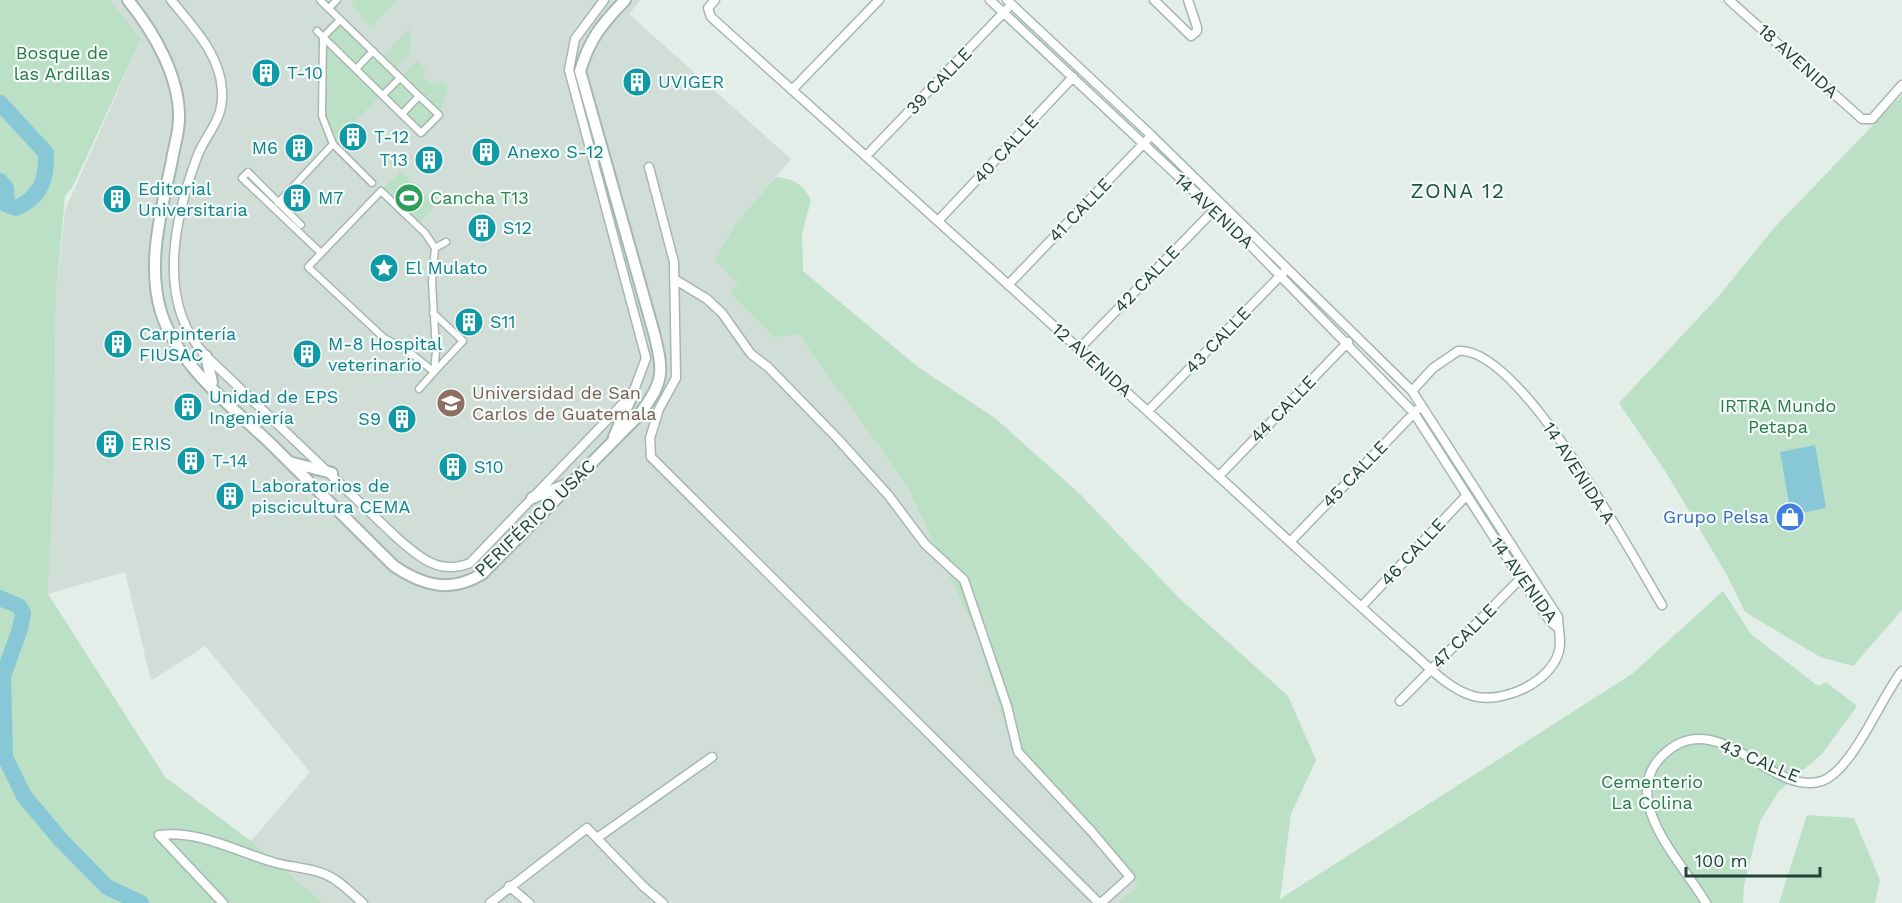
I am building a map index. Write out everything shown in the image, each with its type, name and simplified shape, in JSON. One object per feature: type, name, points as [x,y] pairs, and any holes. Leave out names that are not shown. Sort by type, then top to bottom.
[{"type":"street","name":"PERIFÉRICO USAC","points":[[171,0],[202,39],[213,57],[220,74],[222,90],[221,112],[197,157],[182,208],[172,276],[176,298],[184,321],[197,348],[417,555],[442,567],[470,563],[633,393],[646,358],[569,70],[575,39],[604,0]]},
{"type":"street","points":[[317,31],[421,133],[439,115],[320,0]]},
{"type":"street","points":[[328,8],[337,0]]},
{"type":"street","name":"PERIFÉRICO USAC","points":[[132,2],[171,73],[179,120],[158,234],[155,265],[158,298],[168,329],[177,345],[215,390],[394,566],[420,582],[432,586],[458,585],[482,574],[639,415],[657,392],[662,365],[580,71],[588,45],[599,28],[625,0]]},
{"type":"street","name":"12 AVENIDA","points":[[715,0],[708,8],[711,17],[1149,411],[1361,607],[1459,690],[1487,698],[1502,697],[1523,688],[1551,667],[1560,649],[1558,628]]},
{"type":"street","points":[[792,90],[879,0]]},
{"type":"street","name":"14 AVENIDA","points":[[990,0],[1143,144],[1215,208],[1348,342],[1414,413],[1520,578],[1550,621],[1558,628]]},
{"type":"street","points":[[1154,0],[1186,34],[1195,34],[1197,27],[1188,0]]},
{"type":"street","name":"18 AVENIDA","points":[[1729,0],[1862,119],[1868,121],[1902,85]]},
{"type":"street","name":"14 AVENIDA","points":[[1009,2],[1151,135],[1412,391],[1558,617],[1558,628]]},
{"type":"street","name":"39 CALLE","points":[[866,156],[1004,13],[1009,2]]},
{"type":"street","points":[[340,20],[323,37],[322,116],[333,144],[372,183]]},
{"type":"street","points":[[356,69],[373,51]]},
{"type":"street","name":"40 CALLE","points":[[938,221],[1073,77]]},
{"type":"street","points":[[383,95],[400,78]]},
{"type":"street","points":[[402,114],[419,96]]},
{"type":"street","name":"41 CALLE","points":[[1008,285],[1151,135]]},
{"type":"street","points":[[278,203],[333,144]]},
{"type":"street","points":[[649,167],[674,262],[674,279],[676,378],[659,409],[650,438],[651,457],[1100,903],[1130,877],[1018,752],[1007,706],[964,580],[925,544],[889,496],[837,438],[768,367],[751,354],[715,306],[707,298],[674,279]]},
{"type":"street","points":[[301,225],[248,172],[242,178],[321,253]]},
{"type":"street","points":[[381,191],[425,233],[435,248],[433,313],[436,351],[434,372],[407,350],[384,338],[308,267],[381,191]]},
{"type":"street","name":"42 CALLE","points":[[1079,349],[1215,208]]},
{"type":"street","points":[[435,248],[446,242]]},
{"type":"street","name":"43 CALLE","points":[[1149,411],[1288,268]]},
{"type":"street","points":[[419,389],[463,341],[433,313]]},
{"type":"street","name":"44 CALLE","points":[[1219,476],[1348,342]]},
{"type":"street","name":"14 AVENIDA A","points":[[1412,391],[1451,353],[1465,350],[1480,354],[1497,365],[1556,433],[1662,605]]},
{"type":"street","points":[[206,356],[208,374],[215,390]]},
{"type":"street","points":[[612,443],[633,393]]},
{"type":"street","name":"45 CALLE","points":[[1290,542],[1421,405]]},
{"type":"street","points":[[289,462],[332,473]]},
{"type":"street","points":[[532,498],[573,482]]},
{"type":"street","name":"46 CALLE","points":[[1361,607],[1466,496]]},
{"type":"street","name":"47 CALLE","points":[[1400,701],[1528,570]]},
{"type":"street","name":"43 CALLE","points":[[1706,903],[1648,810],[1647,786],[1657,760],[1667,750],[1687,739],[1701,738],[1736,750],[1800,781],[1821,781],[1830,777],[1849,758],[1902,671]]},
{"type":"street","points":[[597,837],[712,757]]},
{"type":"street","points":[[490,903],[509,886],[587,828],[644,887],[663,903]]},
{"type":"street","points":[[223,903],[159,835],[178,833],[201,837],[277,863],[304,868],[333,878],[363,903]]},
{"type":"street","points":[[509,886],[529,903]]},
{"type":"shaded area","name":"Universidad de San Carlos de Guatemala","points":[[110,0],[641,0],[629,14],[791,159],[737,222],[738,284],[729,293],[775,338],[798,334],[907,486],[976,633],[1006,730],[1138,887],[1117,903],[323,903],[251,841],[310,772],[205,646],[151,681],[125,572],[48,594],[54,469],[56,293],[65,210],[141,39]]},
{"type":"green space","name":"Bosque de las Ardillas","points":[[0,0],[110,0],[141,39],[73,186],[65,196],[56,293],[54,469],[48,594],[165,777],[251,841],[323,903],[0,903]]},
{"type":"green space","points":[[356,0],[398,0],[371,27],[351,5]]},
{"type":"green space","points":[[340,20],[380,59],[410,28],[411,52],[394,71],[400,77],[417,61],[426,69],[423,74],[426,80],[435,84],[441,81],[449,86],[439,115],[421,133],[382,94],[333,144],[322,116],[323,37]]},
{"type":"green space","name":"IRTRA Mundo Petapa","points":[[1902,95],[1902,610],[1853,666],[1820,657],[1745,612],[1728,577],[1667,474],[1619,403],[1718,297],[1774,228]]},
{"type":"green space","name":"Cancha T13","points":[[401,171],[436,205],[417,225],[381,191]]},
{"type":"green space","name":"Cementerio La Colina","points":[[776,177],[797,183],[811,200],[802,234],[803,271],[918,367],[995,418],[1080,494],[1179,598],[1288,696],[1316,760],[1291,814],[1280,899],[1632,674],[1723,591],[1751,634],[1818,686],[1826,682],[1857,706],[1822,754],[1779,791],[1760,821],[1744,885],[1743,903],[1117,903],[1138,887],[1006,730],[976,633],[907,486],[798,334],[775,338],[729,293],[738,284],[715,260],[737,222]]},
{"type":"green space","points":[[1807,815],[1854,818],[1880,880],[1875,903],[1779,903]]},
{"type":"water","points":[[1815,445],[1826,508],[1791,515],[1780,452]]},
{"type":"waterway","points":[[0,103],[46,153],[44,179],[37,193],[25,204],[16,208],[7,205],[6,188],[0,181]]},
{"type":"waterway","points":[[0,598],[19,606],[23,613],[20,629],[3,676],[5,757],[24,796],[61,840],[107,887],[141,903]]},
{"type":"place","name":"T-10","points":[[266,73]]},
{"type":"place","name":"UVIGER","points":[[637,82]]},
{"type":"place","name":"T-12","points":[[353,137]]},
{"type":"place","name":"M6","points":[[299,148]]},
{"type":"place","name":"Anexo S-12","points":[[486,152]]},
{"type":"place","name":"T13","points":[[429,160]]},
{"type":"place","name":"M7","points":[[297,198]]},
{"type":"place","name":"Cancha T13","points":[[409,198]]},
{"type":"place","name":"Editorial Universitaria","points":[[117,199]]},
{"type":"place","name":"S12","points":[[482,228]]},
{"type":"place","name":"El Mulato","points":[[384,268]]},
{"type":"place","name":"S11","points":[[469,322]]},
{"type":"place","name":"Carpintería FIUSAC","points":[[118,344]]},
{"type":"place","name":"M-8 Hospital veterinario","points":[[307,354]]},
{"type":"place","name":"Universidad de San Carlos de Guatemala","points":[[451,403]]},
{"type":"place","name":"Unidad de EPS Ingeniería","points":[[188,407]]},
{"type":"place","name":"S9","points":[[402,419]]},
{"type":"place","name":"ERIS","points":[[110,444]]},
{"type":"place","name":"T-14","points":[[191,461]]},
{"type":"place","name":"S10","points":[[453,467]]},
{"type":"place","name":"Laboratorios de piscicultura CEMA","points":[[230,496]]},
{"type":"place","name":"Grupo Pelsa","points":[[1790,517]]},
{"type":"district","name":"ZONA 12","points":[[1458,191]]}]
